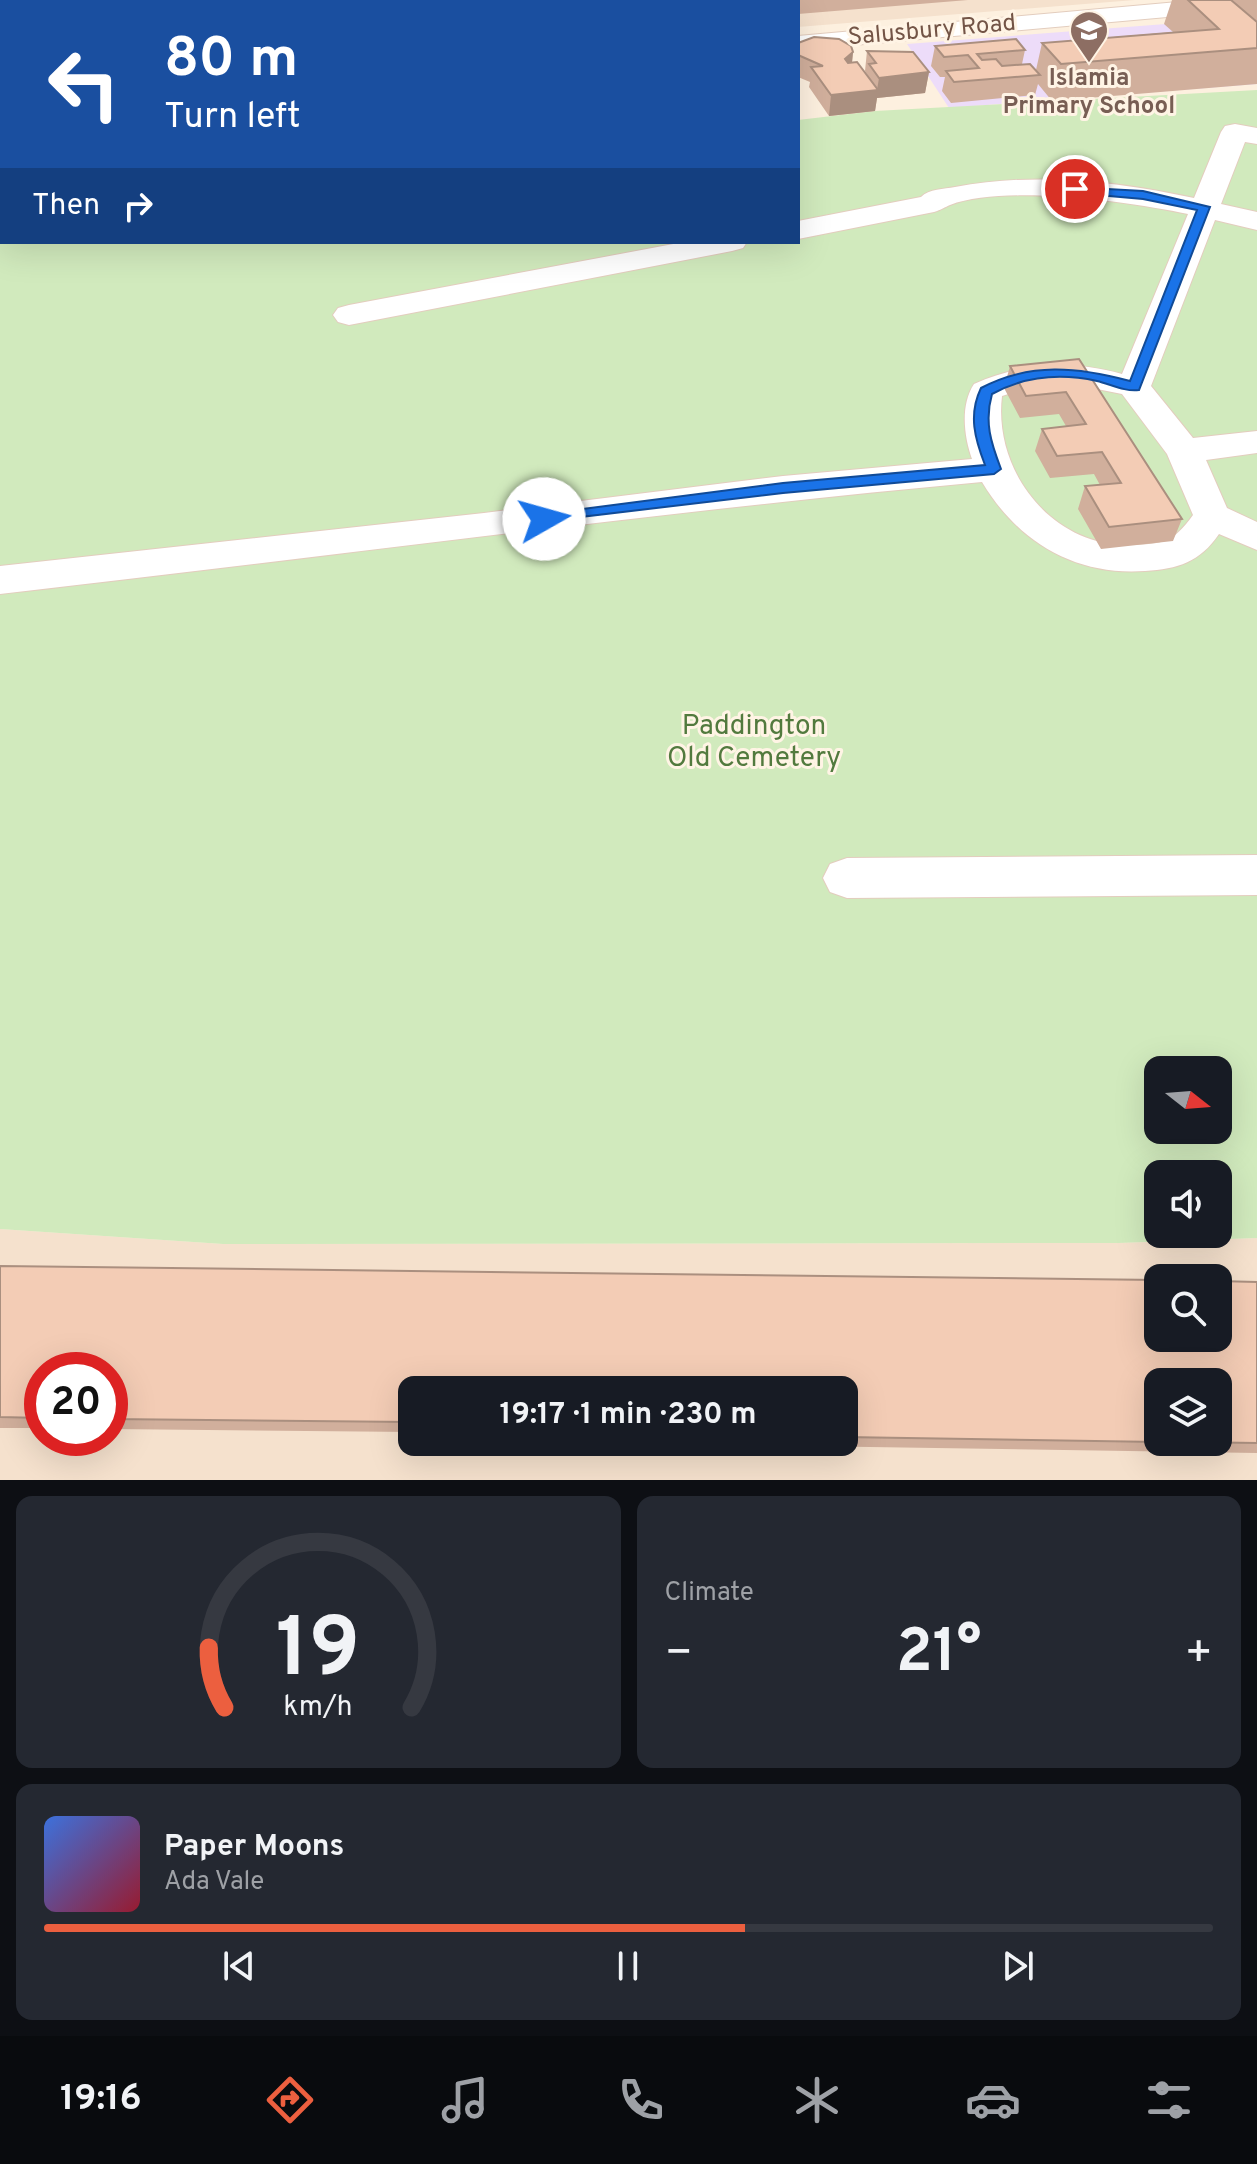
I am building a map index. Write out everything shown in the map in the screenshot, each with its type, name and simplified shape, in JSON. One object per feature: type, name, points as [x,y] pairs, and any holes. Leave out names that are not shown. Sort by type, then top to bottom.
[{"type":"street","name":"Salusbury Road","points":[[800,43],[1257,2]]},
{"type":"street","points":[[1134,387],[1235,132],[1257,136]]},
{"type":"street","points":[[800,230],[934,203],[934,199],[957,194],[1006,190],[1101,191],[1204,207],[1257,221]]},
{"type":"street","points":[[349,315],[722,244]]},
{"type":"street","points":[[1212,516],[1190,544],[1175,554],[1101,557],[1053,538],[1014,504],[994,469],[981,435],[981,409],[986,391],[1005,381],[1043,372],[1096,376],[1134,387],[1184,451],[1212,516],[1257,537]]},
{"type":"street","points":[[1184,451],[1257,442]]},
{"type":"street","points":[[0,580],[484,526],[783,488],[994,469]]},
{"type":"street","points":[[847,878],[1257,875]]},
{"type":"shaded area","points":[[800,0],[1135,0],[800,27]]},
{"type":"shaded area","name":"Islamia Primary School","points":[[1257,17],[1257,84],[949,108],[907,44]]},
{"type":"shaded area","points":[[0,1229],[223,1244],[1144,1242],[1144,1248],[1232,1248],[1232,1239],[1257,1238],[1257,1480],[0,1480]]},
{"type":"green space","name":"Paddington Old Cemetery","points":[[1257,90],[1257,1238],[1232,1239],[1232,1160],[1144,1160],[1144,1242],[223,1244],[0,1229],[0,244],[800,244],[800,120],[875,111]]},
{"type":"building","points":[[1188,0],[1231,0],[1257,22],[1257,48],[1061,64],[1042,43],[1219,29]]},
{"type":"building","points":[[814,37],[839,39],[851,46],[853,52],[845,59],[848,63],[857,62],[878,90],[831,95],[811,67],[823,66],[800,56],[800,42]]},
{"type":"building","points":[[1016,39],[1025,50],[977,54],[982,60],[996,59],[1002,66],[1030,64],[1040,75],[954,82],[946,71],[979,68],[968,55],[944,57],[935,46]]},
{"type":"building","points":[[867,51],[913,52],[929,72],[879,78],[869,64],[876,63]]},
{"type":"building","points":[[1079,359],[1182,519],[1109,527],[1085,486],[1121,483],[1102,452],[1057,456],[1042,429],[1086,424],[1066,392],[1026,396],[1010,366]]},
{"type":"building","points":[[0,1266],[1144,1280],[1144,1352],[1232,1352],[1232,1281],[1257,1282],[1257,1443],[1232,1443],[1232,1368],[1144,1368],[1144,1442],[858,1437],[858,1376],[398,1376],[398,1422],[128,1419],[128,1352],[24,1352],[24,1418],[0,1417]]},
{"type":"place","name":"Islamia Primary School","points":[[1089,64]]},
{"type":"route","points":[[544,519],[783,488],[994,469],[981,435],[981,409],[986,391],[1005,381],[1043,372],[1096,376],[1134,387],[1204,207],[1143,195],[1075,189]]}]
